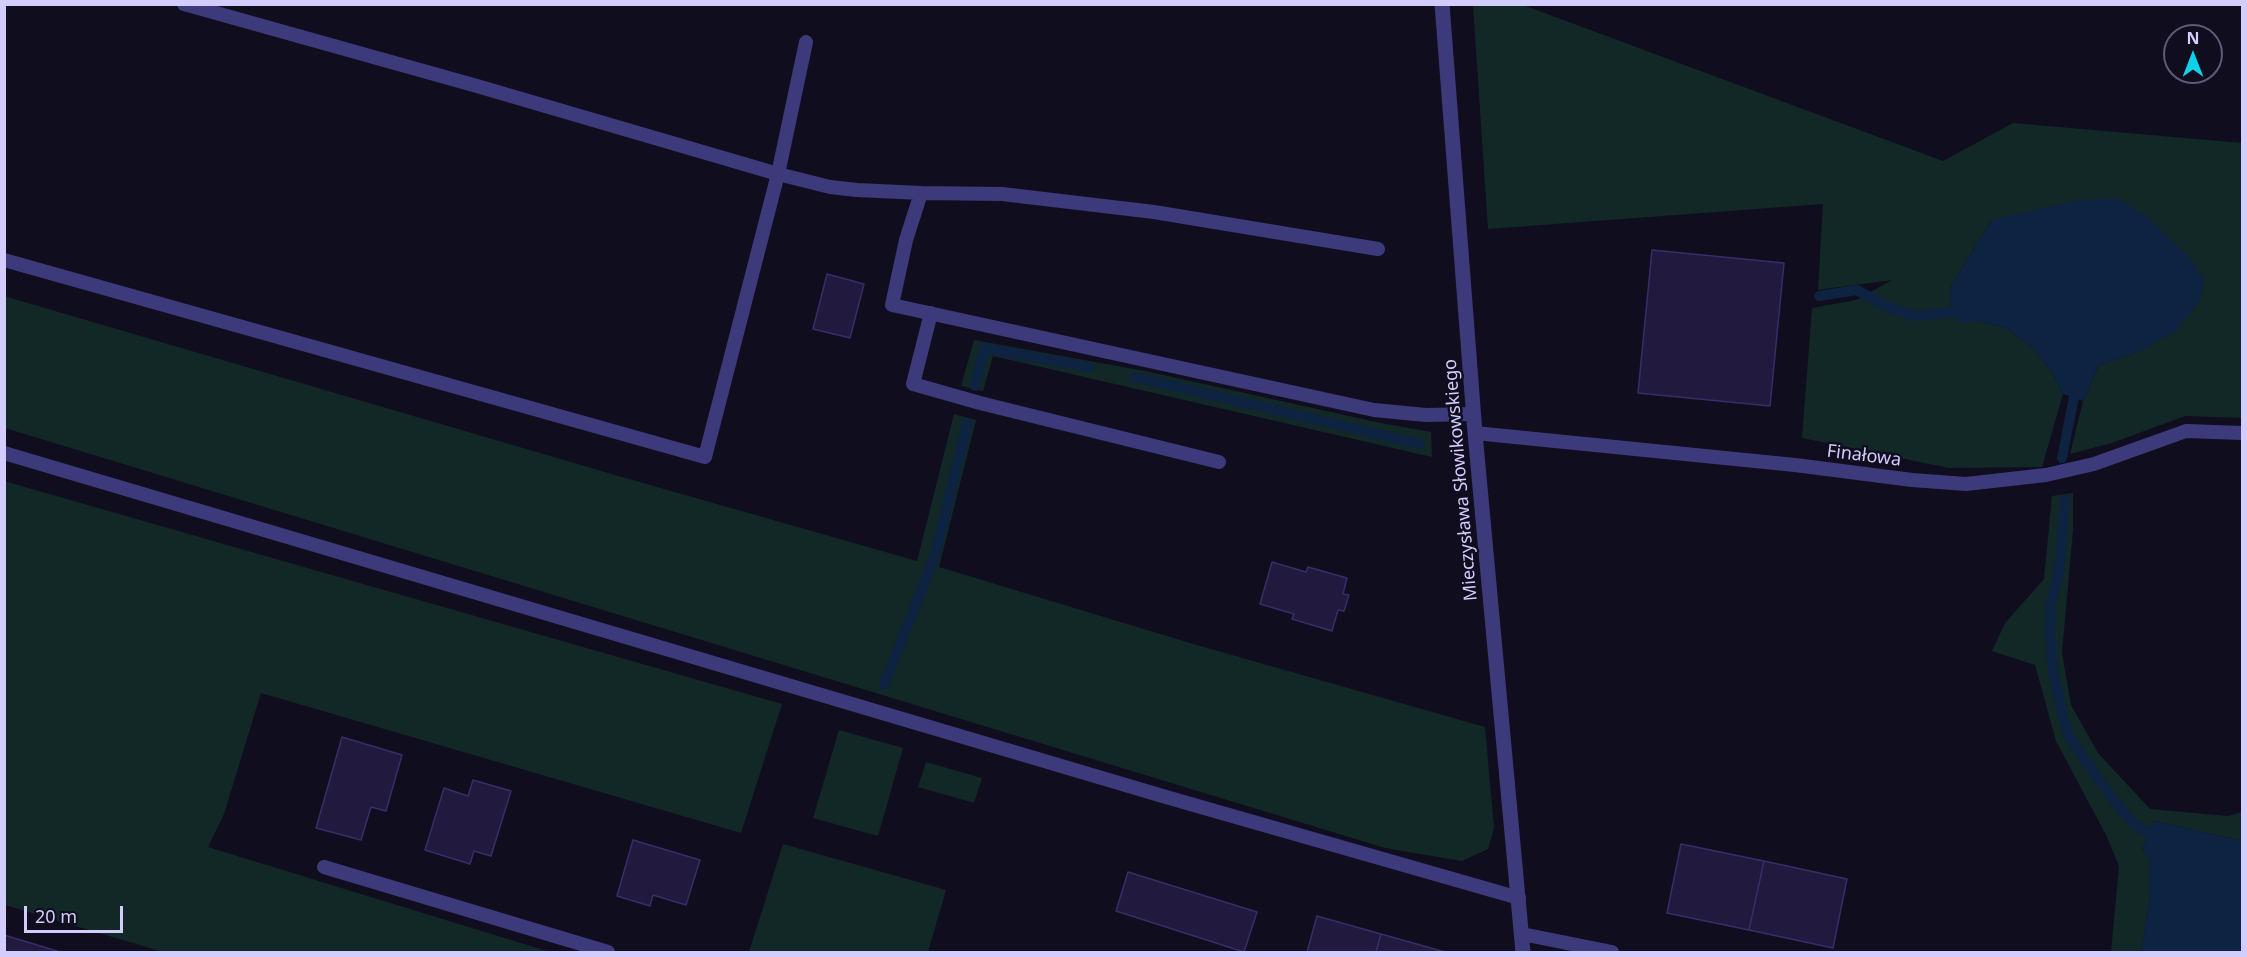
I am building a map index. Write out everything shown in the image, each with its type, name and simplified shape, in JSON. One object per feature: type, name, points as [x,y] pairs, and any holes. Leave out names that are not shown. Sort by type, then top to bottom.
[{"type":"street","name":"Mieczysława Słowikowskiego","points":[[1442,4],[1475,433],[1523,952]]},
{"type":"lane","points":[[184,4],[830,187],[921,193],[1002,194],[1154,212],[1378,249]]},
{"type":"lane","points":[[4,260],[705,457],[778,174],[806,42]]},
{"type":"lane","points":[[921,193],[906,240],[892,305],[1374,410],[1425,415],[1474,414]]},
{"type":"lane","points":[[931,312],[913,384],[980,403],[1219,462]]},
{"type":"lane","name":"Finałowa","points":[[1475,433],[1966,484],[2046,475],[2094,464],[2186,431],[2242,433]]},
{"type":"lane","points":[[4,453],[1155,793],[1519,898]]},
{"type":"lane","points":[[324,867],[608,952]]},
{"type":"lane","points":[[1522,934],[1612,952]]},
{"type":"green space","points":[[1473,5],[1523,5],[1943,161],[2013,123],[2242,143],[2242,418],[2185,416],[2112,443],[2070,454],[2083,401],[2099,365],[2141,351],[1992,220],[1950,287],[1951,304],[1958,322],[1982,322],[2006,328],[2033,348],[2052,372],[2063,394],[2042,467],[1949,468],[1802,438],[1812,308],[1856,300],[1892,280],[1818,290],[1823,204],[1488,229]]},
{"type":"green space","points":[[4,296],[917,561],[954,414],[976,420],[939,567],[1190,643],[1485,727],[1494,828],[1488,849],[1462,861],[1385,848],[5,428]]},
{"type":"green space","points":[[974,340],[1145,371],[1431,432],[1432,457],[993,356],[983,391],[961,386]]},
{"type":"green space","points":[[4,481],[782,704],[741,833],[261,693],[224,814],[208,847],[550,952],[163,952],[5,905]]},
{"type":"green space","points":[[2073,493],[2073,530],[2062,653],[2071,705],[2098,753],[2150,809],[2228,816],[2242,812],[2242,841],[2154,821],[2142,849],[2150,859],[2150,897],[2141,952],[2111,952],[2119,866],[2107,837],[2056,741],[2035,665],[1992,651],[2005,623],[2044,579],[2052,496]]},
{"type":"green space","points":[[839,730],[903,748],[878,836],[813,818]]},
{"type":"green space","points":[[926,762],[982,778],[974,803],[918,787]]},
{"type":"green space","points":[[783,844],[946,890],[928,952],[749,952]]},
{"type":"water","points":[[2118,199],[2146,216],[2189,257],[2204,279],[2200,301],[2177,330],[2141,351],[2099,365],[2083,401],[2063,394],[2052,372],[2033,348],[2006,328],[1982,322],[1958,322],[1951,304],[1950,287],[1992,220],[2079,200]]},
{"type":"water","points":[[2154,821],[2242,841],[2242,952],[2141,952],[2150,896],[2150,859],[2142,849]]},
{"type":"building","points":[[1652,250],[1784,263],[1770,406],[1638,393]]},
{"type":"building","points":[[827,274],[864,284],[850,338],[813,329]]},
{"type":"building","points":[[1272,562],[1306,572],[1308,567],[1347,578],[1343,594],[1349,595],[1344,611],[1338,610],[1332,631],[1292,619],[1294,614],[1260,604]]},
{"type":"building","points":[[342,737],[402,755],[386,811],[371,807],[361,840],[316,828]]},
{"type":"building","points":[[473,780],[511,791],[491,856],[474,851],[470,864],[425,850],[444,788],[468,796]]},
{"type":"building","points":[[633,840],[700,860],[686,905],[653,895],[650,906],[617,896]]},
{"type":"building","points":[[1681,844],[1764,861],[1749,930],[1667,913]]},
{"type":"building","points":[[1764,861],[1847,879],[1833,948],[1749,930]]},
{"type":"building","points":[[1128,872],[1257,912],[1244,952],[1116,911]]},
{"type":"building","points":[[1317,916],[1381,934],[1376,952],[1307,952]]},
{"type":"building","points":[[1381,934],[1445,952],[1376,952]]},
{"type":"building","points":[[4,935],[57,951],[4,952]]},
{"type":"waterway","points":[[1819,296],[1857,290],[1888,307],[1913,316],[1955,312]]},
{"type":"waterway","points":[[975,386],[984,348],[1089,367]]},
{"type":"waterway","points":[[1135,377],[1420,444]]},
{"type":"waterway","points":[[2062,458],[2074,397]]},
{"type":"waterway","points":[[884,685],[935,555],[967,424]]},
{"type":"waterway","points":[[2065,500],[2059,572],[2051,601],[2050,634],[2054,677],[2068,735],[2109,794],[2132,822],[2148,833]]}]
